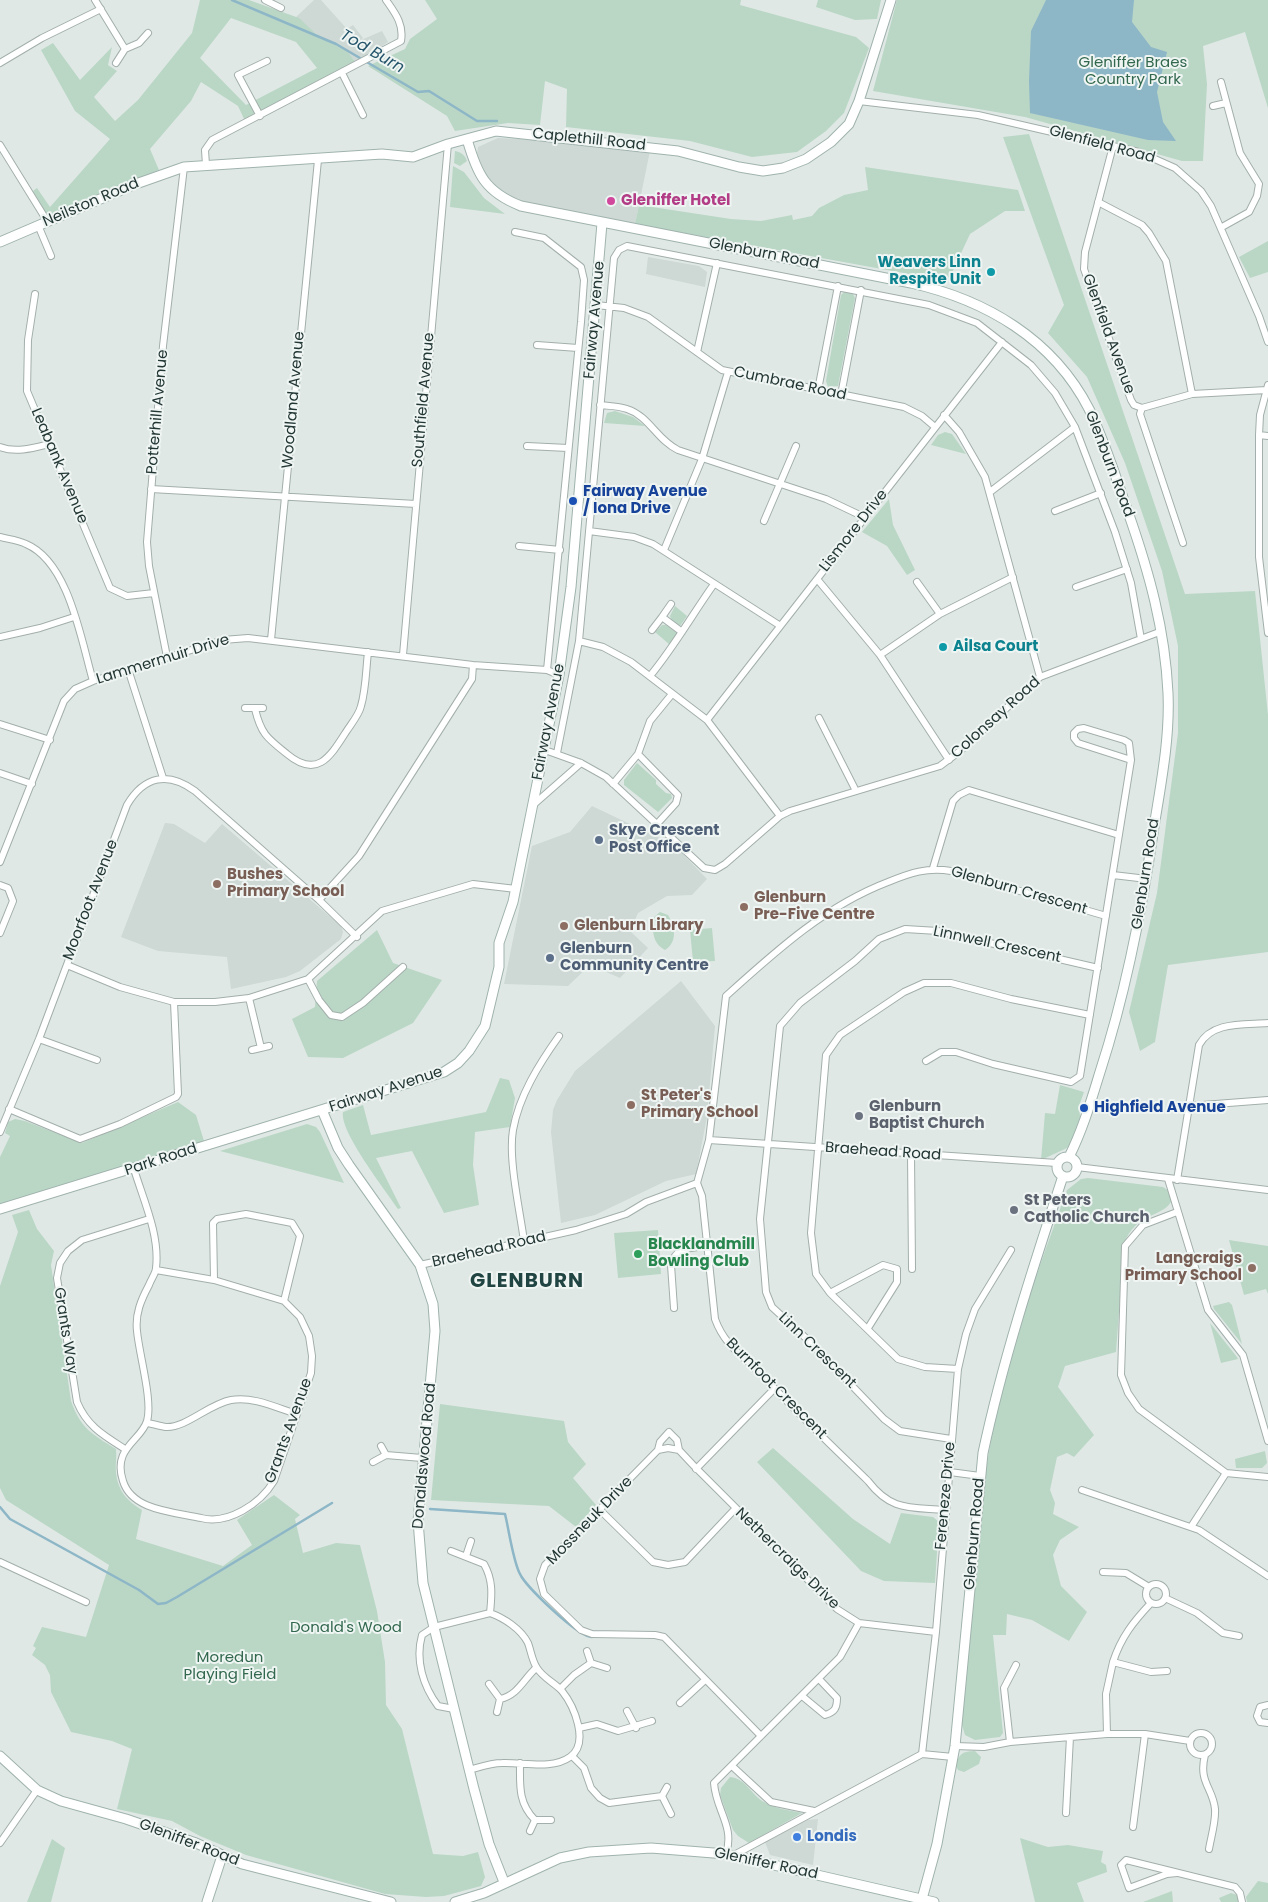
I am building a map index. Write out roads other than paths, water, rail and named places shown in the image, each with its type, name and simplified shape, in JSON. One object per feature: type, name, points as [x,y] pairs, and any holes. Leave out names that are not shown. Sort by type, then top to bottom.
[{"type":"street","points":[[95,0],[125,49]]},
{"type":"street","points":[[206,165],[205,150],[212,140],[402,41],[403,31],[397,16],[386,0]]},
{"type":"street","name":"Caplethill Road","points":[[184,167],[318,160],[382,154],[413,157],[467,138],[496,131],[603,141],[696,154],[738,167],[763,171],[783,168],[806,159],[831,142],[849,124],[859,101],[891,0]]},
{"type":"street","points":[[268,1],[282,8]]},
{"type":"street","points":[[0,63],[42,38],[101,10]]},
{"type":"street","points":[[116,63],[125,49],[138,43],[148,33]]},
{"type":"street","points":[[260,116],[238,75],[267,61]]},
{"type":"street","points":[[342,73],[363,115]]},
{"type":"street","points":[[1221,82],[1240,153],[1259,184],[1258,196],[1249,212],[1222,227]]},
{"type":"street","name":"Glenfield Road","points":[[859,101],[978,115],[1152,156],[1176,168],[1201,191],[1212,206],[1268,342]]},
{"type":"street","points":[[1213,106],[1226,102]]},
{"type":"street","name":"Glenburn Road","points":[[467,138],[480,176],[488,187],[501,198],[521,206],[934,288],[984,306],[1024,331],[1047,352],[1067,374],[1092,416],[1150,575],[1162,631],[1167,674],[1168,729],[1147,879],[1134,951],[1109,1044],[1082,1130],[1069,1157]]},
{"type":"street","name":"Southfield Avenue","points":[[403,655],[448,144]]},
{"type":"street","points":[[0,145],[42,223],[51,256]]},
{"type":"street","name":"Glenfield Avenue","points":[[1112,146],[1086,252],[1084,268],[1131,400],[1142,408],[1140,414],[1183,543]]},
{"type":"street","name":"Woodland Avenue","points":[[271,640],[318,160]]},
{"type":"street","name":"Neilston Road","points":[[0,242],[149,178],[184,167]]},
{"type":"street","name":"Potterhill Avenue","points":[[167,657],[154,593],[147,542],[163,346],[184,167]]},
{"type":"street","points":[[1098,202],[1142,226],[1149,232],[1166,261],[1192,394]]},
{"type":"street","name":"Fairway Avenue","points":[[322,1110],[444,1072],[458,1063],[469,1051],[484,1026],[499,967],[500,943],[516,889],[559,675],[571,587],[595,323],[602,223]]},
{"type":"street","points":[[515,232],[544,238],[581,267],[584,280],[560,550],[547,670]]},
{"type":"street","name":"Glenburn Road","points":[[619,250],[630,246],[861,290],[937,308],[977,323],[1031,365],[1055,393],[1075,427],[1127,569],[1135,600],[1141,639]]},
{"type":"street","name":"Fairway Avenue","points":[[557,753],[579,640],[609,306],[614,258],[619,250]]},
{"type":"street","points":[[697,352],[717,263]]},
{"type":"street","points":[[818,390],[838,286]]},
{"type":"street","points":[[841,396],[861,290]]},
{"type":"street","name":"Leabank Avenue","points":[[35,294],[28,340],[27,391],[48,444],[110,588],[127,596],[154,593]]},
{"type":"street","name":"Cumbrae Road","points":[[596,305],[624,308],[648,317],[717,367],[728,372],[904,407],[922,416],[935,427]]},
{"type":"street","points":[[581,322],[595,323]]},
{"type":"street","name":"Lismore Drive","points":[[706,720],[1002,342]]},
{"type":"street","points":[[537,345],[578,348]]},
{"type":"street","points":[[664,550],[702,459],[728,372]]},
{"type":"street","points":[[1142,408],[1192,394],[1267,387],[1260,415],[1259,501],[1261,579],[1268,633]]},
{"type":"street","points":[[600,406],[626,408],[641,415],[666,444],[702,459],[826,498],[864,517]]},
{"type":"street","points":[[944,416],[959,432],[975,459],[990,492],[1040,677]]},
{"type":"street","points":[[990,492],[1075,427]]},
{"type":"street","points":[[1259,435],[1268,436]]},
{"type":"street","points":[[0,447],[7,450],[26,449],[48,444]]},
{"type":"street","points":[[527,446],[568,448]]},
{"type":"street","points":[[764,521],[796,446]]},
{"type":"street","points":[[151,489],[416,504]]},
{"type":"street","points":[[1055,511],[1101,494]]},
{"type":"street","points":[[1259,501],[1268,501]]},
{"type":"street","points":[[589,531],[634,537],[664,550],[779,626]]},
{"type":"street","points":[[0,537],[26,544],[44,557],[63,582],[93,681]]},
{"type":"street","points":[[519,546],[560,550]]},
{"type":"street","points":[[1076,587],[1127,569]]},
{"type":"street","points":[[880,655],[940,614],[1013,577]]},
{"type":"street","points":[[817,579],[880,655],[949,760]]},
{"type":"street","points":[[917,582],[940,614]]},
{"type":"street","points":[[650,676],[674,647],[714,584]]},
{"type":"street","points":[[652,630],[671,604]]},
{"type":"street","points":[[0,637],[40,628],[74,617]]},
{"type":"street","points":[[662,617],[682,632]]},
{"type":"street","name":"Colonsay Road","points":[[657,824],[708,870],[715,870],[725,864],[780,816],[796,809],[856,791],[924,773],[949,760],[1040,677],[1162,631]]},
{"type":"street","name":"Lammermuir Drive","points":[[0,862],[66,697],[75,688],[128,669],[223,640],[248,638],[403,655],[473,665],[547,670],[559,675]]},
{"type":"street","points":[[579,640],[594,643],[616,653],[650,676],[706,720],[780,816]]},
{"type":"street","points":[[255,709],[264,736],[298,763],[314,765],[323,762],[333,752],[361,707],[368,652]]},
{"type":"street","points":[[319,900],[360,856],[396,802],[472,679],[473,665]]},
{"type":"street","points":[[128,669],[164,778],[176,780],[195,791],[319,900],[357,937]]},
{"type":"street","points":[[613,784],[638,754],[650,721],[672,694]]},
{"type":"street","points":[[245,708],[263,708]]},
{"type":"street","points":[[819,718],[856,791]]},
{"type":"street","points":[[0,724],[50,740]]},
{"type":"street","points":[[926,1061],[941,1052],[956,1052],[993,1064],[1071,1082],[1080,1076],[1131,760],[1131,748],[1124,740],[1084,728],[1078,728],[1074,733],[1074,738],[1078,743],[1131,760]]},
{"type":"street","points":[[544,750],[557,753],[597,771],[657,824],[676,803],[678,795],[638,754]]},
{"type":"street","points":[[532,806],[581,763]]},
{"type":"street","points":[[0,772],[32,784]]},
{"type":"street","name":"Moorfoot Avenue","points":[[0,1132],[39,1039],[127,805],[140,788],[164,778]]},
{"type":"street","points":[[933,868],[951,806],[956,797],[967,791],[1119,835]]},
{"type":"street","name":"Glenburn Crescent","points":[[709,1140],[726,996],[771,955],[829,910],[861,892],[933,868],[951,871],[1106,916]]},
{"type":"street","points":[[1113,875],[1147,879]]},
{"type":"street","points":[[66,965],[120,987],[174,1002],[215,1002],[249,998],[308,979],[357,937],[382,911],[464,889],[473,884],[516,889]]},
{"type":"street","points":[[0,885],[8,888],[13,901],[0,933]]},
{"type":"street","name":"Linnwell Crescent","points":[[766,1144],[780,1026],[800,1003],[855,962],[880,939],[905,928],[938,931],[1098,968]]},
{"type":"street","points":[[308,979],[319,1000],[331,1015],[342,1016],[363,1003],[403,967]]},
{"type":"street","points":[[958,1368],[925,1367],[898,1359],[830,1293],[816,1274],[811,1233],[826,1054],[840,1035],[904,992],[924,983],[951,983],[1011,999],[1090,1015]]},
{"type":"street","points":[[249,998],[261,1048]]},
{"type":"street","points":[[10,1109],[80,1139],[120,1124],[176,1097],[178,1094],[174,1002]]},
{"type":"street","points":[[1178,1180],[1199,1045],[1204,1037],[1219,1028],[1268,1023]]},
{"type":"street","points":[[524,1242],[515,1177],[513,1131],[521,1101],[559,1036]]},
{"type":"street","points":[[39,1039],[97,1060]]},
{"type":"street","points":[[252,1050],[269,1046]]},
{"type":"street","points":[[1188,1106],[1268,1100]]},
{"type":"street","name":"Park Road","points":[[0,1208],[134,1169],[322,1110]]},
{"type":"street","name":"Donaldswood Road","points":[[322,1110],[338,1148],[420,1265],[433,1304],[435,1331],[422,1458],[418,1521],[423,1583],[489,1844],[504,1882]]},
{"type":"street","name":"Braehead Road","points":[[709,1140],[1057,1163]]},
{"type":"street","name":"Burnfoot Crescent","points":[[709,1140],[697,1183],[702,1196],[715,1319],[720,1334],[739,1356],[868,1481],[880,1496],[899,1506],[944,1510]]},
{"type":"street","name":"Linn Crescent","points":[[766,1144],[760,1219],[766,1292],[772,1307],[808,1340],[884,1419],[900,1431],[951,1440]]},
{"type":"street","points":[[911,1153],[912,1269]]},
{"type":"street","points":[[1069,1157],[1076,1162],[1077,1167],[1074,1175],[1063,1176],[1057,1170],[1057,1163],[1061,1158],[1069,1157]]},
{"type":"street","points":[[1077,1167],[1268,1190]]},
{"type":"street","points":[[124,1449],[147,1422],[148,1407],[136,1330],[139,1303],[156,1270],[156,1246],[134,1169]]},
{"type":"street","name":"Glenburn Road","points":[[922,1899],[937,1844],[955,1746],[980,1476],[992,1410],[1024,1295],[1063,1176]]},
{"type":"street","points":[[1168,1178],[1208,1310],[1243,1354],[1268,1441]]},
{"type":"street","name":"Braehead Road","points":[[420,1265],[576,1230],[626,1214],[646,1202],[697,1183]]},
{"type":"street","points":[[1177,1212],[1143,1225],[1125,1246],[1121,1375],[1128,1394],[1139,1409],[1226,1473],[1268,1477]]},
{"type":"street","points":[[156,1270],[214,1280],[284,1301],[300,1236],[292,1223],[246,1214],[217,1219],[213,1223],[214,1280]]},
{"type":"street","name":"Grants Way","points":[[124,1449],[91,1426],[83,1416],[77,1402],[58,1270],[68,1251],[82,1240],[148,1219]]},
{"type":"street","points":[[674,1308],[672,1258],[680,1250],[706,1246]]},
{"type":"street","name":"Fereneze Drive","points":[[922,1754],[936,1632],[944,1510],[950,1472],[958,1368],[966,1334],[975,1309],[1011,1250]]},
{"type":"street","points":[[830,1293],[883,1265],[897,1269],[897,1282],[868,1328]]},
{"type":"street","name":"Grants Avenue","points":[[124,1449],[121,1468],[122,1481],[129,1493],[138,1501],[152,1507],[207,1520],[223,1519],[238,1512],[266,1493],[274,1481],[311,1373],[312,1356],[309,1336],[300,1317],[284,1301]]},
{"type":"street","points":[[696,1469],[774,1389]]},
{"type":"street","points":[[147,1422],[167,1427],[178,1425],[213,1405],[232,1400],[260,1402],[296,1414]]},
{"type":"street","name":"Nethercraigs Drive","points":[[669,1432],[677,1440],[679,1450],[696,1469],[837,1609],[858,1624],[936,1632]]},
{"type":"street","name":"Mossneuk Drive","points":[[669,1432],[660,1442],[658,1450],[545,1565],[540,1579],[544,1594],[581,1630],[592,1634],[655,1635],[664,1637],[761,1736]]},
{"type":"street","points":[[382,1446],[386,1455]]},
{"type":"street","points":[[658,1450],[668,1448],[679,1450]]},
{"type":"street","points":[[374,1462],[386,1455],[422,1458]]},
{"type":"street","points":[[950,1472],[980,1476]]},
{"type":"street","points":[[1191,1527],[1226,1473]]},
{"type":"street","points":[[1082,1490],[1199,1530],[1268,1576]]},
{"type":"street","points":[[600,1510],[654,1562],[668,1565],[685,1562],[735,1509]]},
{"type":"street","points":[[466,1556],[471,1541]]},
{"type":"street","points":[[450,1551],[484,1564],[490,1575],[492,1589],[490,1613]]},
{"type":"street","points":[[0,1562],[86,1602]]},
{"type":"street","points":[[1103,1572],[1126,1572],[1149,1588]]},
{"type":"street","points":[[1161,1585],[1166,1592],[1165,1598],[1158,1604],[1151,1602],[1147,1595],[1149,1588],[1161,1585]]},
{"type":"street","points":[[1165,1598],[1197,1613],[1223,1633],[1240,1636]]},
{"type":"street","points":[[1107,1734],[1106,1694],[1113,1662],[1120,1642],[1132,1623],[1151,1602]]},
{"type":"street","points":[[454,1709],[438,1706],[428,1694],[419,1662],[422,1635],[434,1627],[490,1613],[509,1622],[526,1641],[536,1668],[568,1700],[579,1728],[580,1739],[572,1756],[557,1763],[494,1763],[469,1770]]},
{"type":"street","points":[[858,1624],[840,1657],[714,1783],[715,1799],[730,1840],[730,1854],[907,1764],[922,1754],[953,1756]]},
{"type":"street","points":[[588,1651],[591,1663]]},
{"type":"street","points":[[1113,1662],[1151,1672],[1167,1671]]},
{"type":"street","points":[[560,1690],[574,1675],[591,1663]]},
{"type":"street","points":[[591,1663],[607,1668]]},
{"type":"street","points":[[1010,1742],[1004,1688],[1016,1665]]},
{"type":"street","points":[[500,1699],[509,1697],[518,1691],[536,1668]]},
{"type":"street","points":[[802,1696],[825,1715],[833,1712],[837,1707],[837,1698],[819,1679]]},
{"type":"street","points":[[680,1703],[705,1680]]},
{"type":"street","points":[[489,1684],[500,1699],[497,1712]]},
{"type":"street","points":[[1268,1704],[1260,1706],[1256,1716],[1260,1722],[1268,1723]]},
{"type":"street","points":[[627,1711],[636,1728]]},
{"type":"street","points":[[579,1728],[597,1724],[618,1731],[636,1728],[652,1721]]},
{"type":"street","points":[[955,1746],[984,1747],[1010,1742],[1107,1734],[1145,1734],[1190,1741]]},
{"type":"street","points":[[1133,1827],[1145,1734]]},
{"type":"street","points":[[1205,1755],[1195,1754],[1191,1748],[1190,1741],[1196,1734],[1208,1736],[1212,1746],[1205,1755],[1203,1763],[1205,1782],[1215,1808],[1209,1848]]},
{"type":"street","points":[[1066,1813],[1070,1737]]},
{"type":"street","name":"Gleniffer Road","points":[[0,1756],[37,1790],[61,1801],[126,1819],[196,1842],[242,1864],[391,1902]]},
{"type":"street","points":[[572,1756],[584,1768],[600,1798],[610,1803],[662,1796]]},
{"type":"street","points":[[520,1763],[520,1794],[526,1811],[535,1820],[551,1820]]},
{"type":"street","points":[[732,1766],[771,1802],[814,1811]]},
{"type":"street","points":[[662,1796],[667,1787]]},
{"type":"street","points":[[0,1843],[37,1790]]},
{"type":"street","points":[[662,1796],[671,1814]]},
{"type":"street","points":[[530,1831],[535,1820]]},
{"type":"street","name":"Gleniffer Road","points":[[456,1902],[484,1893],[504,1882],[560,1858],[589,1852],[651,1848],[730,1854],[934,1902]]},
{"type":"street","points":[[207,1902],[222,1856]]},
{"type":"street","points":[[1177,1873],[1167,1874],[1130,1888],[1121,1865],[1126,1860],[1166,1868],[1177,1873],[1235,1887],[1240,1893],[1242,1902]]},
{"type":"water","points":[[1046,0],[1134,0],[1132,22],[1151,47],[1167,52],[1157,92],[1163,122],[1176,141],[1148,140],[1030,113],[1031,31]]},
{"type":"waterway","name":"Tod Burn","points":[[232,0],[336,44],[418,92],[429,91],[477,121],[497,121]]},
{"type":"waterway","points":[[0,1507],[10,1519],[139,1590],[158,1604],[166,1603],[177,1597],[332,1503]]},
{"type":"waterway","points":[[430,1509],[505,1514],[515,1561],[524,1580],[542,1600],[565,1620],[585,1635],[592,1637]]},
{"type":"place","name":"Gleniffer Hotel","points":[[611,201]]},
{"type":"place","name":"Weavers Linn Respite Unit","points":[[991,272]]},
{"type":"place","name":"Fairway Avenue / Iona Drive","points":[[573,501]]},
{"type":"place","name":"Ailsa Court","points":[[943,647]]},
{"type":"place","name":"Skye Crescent Post Office","points":[[599,840]]},
{"type":"place","name":"Bushes Primary School","points":[[217,884]]},
{"type":"place","name":"Glenburn Pre-Five Centre","points":[[744,907]]},
{"type":"place","name":"Glenburn Library","points":[[564,926]]},
{"type":"place","name":"Glenburn Community Centre","points":[[550,958]]},
{"type":"place","name":"St Peter's Primary School","points":[[631,1105]]},
{"type":"place","name":"Highfield Avenue","points":[[1084,1108]]},
{"type":"place","name":"Glenburn Baptist Church","points":[[859,1116]]},
{"type":"place","name":"St Peters Catholic Church","points":[[1014,1210]]},
{"type":"place","name":"Blacklandmill Bowling Club","points":[[638,1254]]},
{"type":"place","name":"Langcraigs Primary School","points":[[1252,1268]]},
{"type":"place","name":"Londis","points":[[797,1837]]},
{"type":"district","name":"GLENBURN","points":[[527,1282]]},
{"type":"park label","name":"Gleniffer Braes Country Park","points":[[1133,72]]},
{"type":"park label","name":"Donald's Wood","points":[[346,1628]]},
{"type":"park label","name":"Moredun Playing Field","points":[[230,1666]]}]
